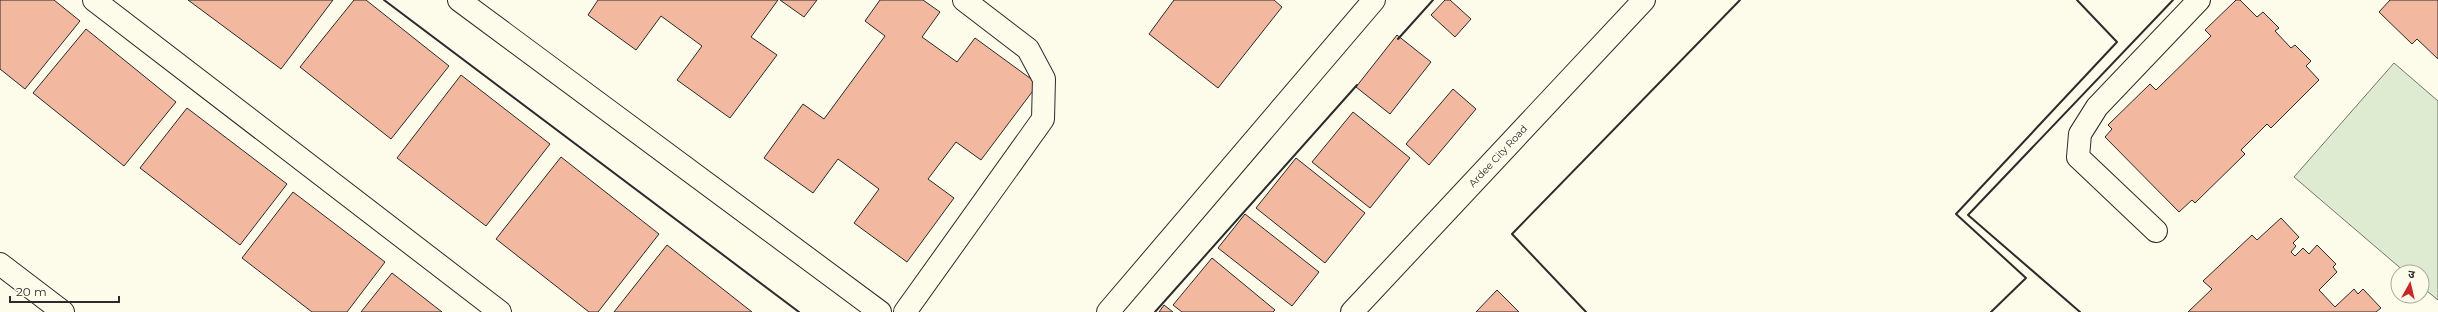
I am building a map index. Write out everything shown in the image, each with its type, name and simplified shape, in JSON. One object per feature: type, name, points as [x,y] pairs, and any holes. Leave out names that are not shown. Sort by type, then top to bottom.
[{"type":"street","points":[[94,0],[500,312]]},
{"type":"street","points":[[459,0],[880,312]]},
{"type":"street","points":[[905,312],[1043,119],[1044,79],[1028,49],[964,0]]},
{"type":"street","points":[[1108,312],[1374,0]]},
{"type":"street","name":"Ardee City Road","points":[[1352,312],[1644,0]]},
{"type":"street","points":[[2156,231],[2078,157],[2080,134],[2097,107],[2199,0]]},
{"type":"street","points":[[0,264],[62,312]]},
{"type":"green space","points":[[2394,63],[2438,101],[2438,300],[2430,294],[2430,264],[2396,264],[2294,177]]},
{"type":"building","points":[[0,0],[54,0],[80,21],[25,89],[0,69]]},
{"type":"building","points":[[188,0],[333,0],[281,69]]},
{"type":"building","points":[[354,0],[366,0],[449,66],[391,139],[300,67]]},
{"type":"building","points":[[598,0],[778,0],[751,37],[777,55],[730,118],[677,80],[702,46],[661,16],[636,50],[588,15]]},
{"type":"building","points":[[780,0],[817,0],[804,17]]},
{"type":"building","points":[[880,0],[923,0],[940,12],[922,37],[957,62],[975,38],[1038,84],[981,160],[956,142],[928,179],[954,198],[907,262],[854,223],[879,189],[838,159],[813,193],[764,158],[803,104],[824,119],[885,36],[865,21]]},
{"type":"building","points":[[1174,0],[1274,0],[1282,7],[1218,88],[1149,34]]},
{"type":"building","points":[[1445,0],[1450,0],[1471,19],[1455,37],[1431,15]]},
{"type":"building","points":[[2236,0],[2240,0],[2257,17],[2263,12],[2279,28],[2275,31],[2291,48],[2295,45],[2311,61],[2306,66],[2319,80],[2271,128],[2267,124],[2241,150],[2245,154],[2195,203],[2192,200],[2179,212],[2105,137],[2112,129],[2108,125],[2150,84],[2156,90],[2211,36],[2205,30]]},
{"type":"building","points":[[2390,0],[2438,0],[2438,59],[2417,39],[2412,44],[2379,12]]},
{"type":"building","points":[[86,29],[176,102],[124,166],[33,93]]},
{"type":"building","points":[[1397,35],[1431,62],[1390,114],[1356,87]]},
{"type":"building","points":[[461,75],[550,144],[486,226],[397,158]]},
{"type":"building","points":[[1453,89],[1476,109],[1429,165],[1406,144]]},
{"type":"building","points":[[187,108],[287,184],[240,245],[140,168]]},
{"type":"building","points":[[1353,112],[1410,158],[1370,208],[1312,162]]},
{"type":"building","points":[[561,157],[659,234],[598,312],[589,312],[496,239]]},
{"type":"building","points":[[1296,158],[1365,213],[1325,263],[1256,208]]},
{"type":"building","points":[[293,192],[385,262],[347,312],[312,312],[242,258]]},
{"type":"building","points":[[1245,214],[1319,272],[1292,306],[1218,248]]},
{"type":"building","points":[[2281,218],[2299,237],[2293,243],[2296,246],[2291,252],[2295,256],[2303,248],[2309,254],[2317,245],[2336,264],[2333,267],[2337,272],[2319,290],[2335,307],[2354,289],[2358,294],[2363,289],[2381,308],[2376,312],[2188,312],[2212,289],[2203,281],[2252,235],[2257,240]]},
{"type":"building","points":[[667,245],[752,312],[614,312]]},
{"type":"building","points":[[1212,258],[1275,310],[1273,312],[1182,312],[1173,305]]},
{"type":"building","points":[[392,273],[442,312],[361,312]]},
{"type":"building","points":[[1497,290],[1519,312],[1476,312]]},
{"type":"building","points":[[1164,305],[1173,312],[1159,312]]},
{"type":"wall","points":[[384,0],[799,312]]},
{"type":"wall","points":[[1398,39],[1433,0]]},
{"type":"wall","points":[[1586,312],[1512,234],[1740,0]]},
{"type":"wall","points":[[1991,312],[2026,278],[1956,214],[2117,42],[2077,0]]},
{"type":"wall","points":[[2080,312],[1968,215],[2173,0]]},
{"type":"wall","points":[[1155,312],[1357,85]]}]
